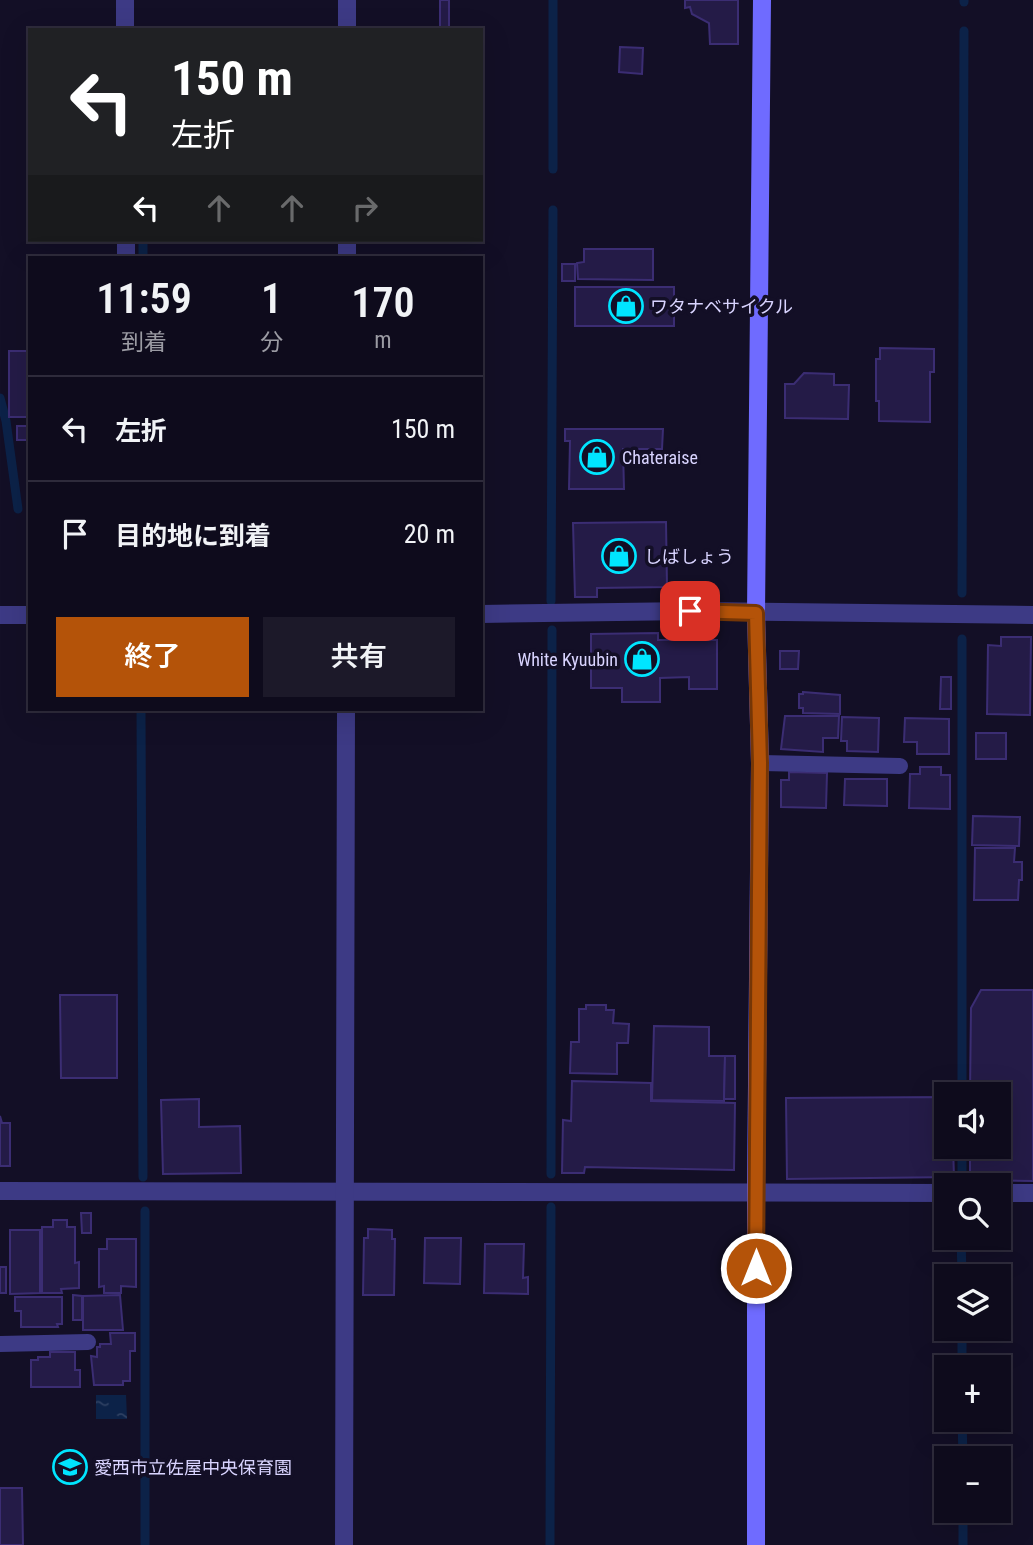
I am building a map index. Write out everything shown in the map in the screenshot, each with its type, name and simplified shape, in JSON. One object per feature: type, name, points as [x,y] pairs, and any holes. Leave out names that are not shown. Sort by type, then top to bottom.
[{"type":"street","points":[[125,0],[125,28]]},
{"type":"street","points":[[347,0],[347,28]]},
{"type":"street","points":[[756,1545],[760,763],[756,613],[762,0]]},
{"type":"street","points":[[483,614],[1033,615]]},
{"type":"street","points":[[0,615],[28,615]]},
{"type":"street","points":[[344,1545],[346,711]]},
{"type":"street","points":[[0,1191],[934,1193]]},
{"type":"street","points":[[1011,1193],[1033,1193]]},
{"type":"lane","points":[[760,763],[900,766]]},
{"type":"lane","points":[[0,1344],[88,1342]]},
{"type":"water","points":[[96,1395],[126,1395],[127,1419],[96,1419]]},
{"type":"building","points":[[440,0],[449,0],[449,28],[440,28]]},
{"type":"building","points":[[685,0],[738,0],[738,44],[710,44],[709,23],[692,14],[690,7],[685,8]]},
{"type":"building","points":[[620,47],[643,48],[642,74],[619,72]]},
{"type":"building","points":[[584,249],[653,249],[653,280],[578,279],[577,263],[584,262]]},
{"type":"building","points":[[562,264],[575,264],[575,281],[562,281]]},
{"type":"building","points":[[575,287],[674,287],[674,326],[575,326]]},
{"type":"building","points":[[880,348],[934,349],[934,372],[930,372],[930,422],[879,421],[876,359],[880,359]]},
{"type":"building","points":[[9,351],[28,351],[28,417],[9,417]]},
{"type":"building","points":[[804,373],[834,374],[834,385],[849,385],[848,419],[785,418],[785,384],[794,384]]},
{"type":"building","points":[[17,426],[28,426],[28,440],[17,440]]},
{"type":"building","points":[[565,429],[663,429],[662,449],[623,449],[624,489],[569,489],[570,441],[565,441]]},
{"type":"building","points":[[666,522],[667,587],[597,588],[597,597],[575,597],[573,523]]},
{"type":"building","points":[[658,633],[658,640],[717,640],[717,689],[689,689],[689,677],[660,678],[660,702],[622,702],[622,688],[591,688],[591,634]]},
{"type":"building","points":[[1001,637],[1031,637],[1030,715],[987,714],[988,645],[1001,646]]},
{"type":"building","points":[[780,651],[799,651],[798,669],[780,669]]},
{"type":"building","points":[[941,677],[951,677],[951,709],[940,709]]},
{"type":"building","points":[[799,694],[840,695],[840,714],[803,713],[803,708],[799,708]]},
{"type":"building","points":[[785,716],[839,716],[838,738],[823,738],[823,752],[781,749]]},
{"type":"building","points":[[842,717],[879,718],[878,752],[847,751],[847,741],[841,741]]},
{"type":"building","points":[[905,718],[949,719],[949,754],[917,754],[917,742],[904,742]]},
{"type":"building","points":[[976,733],[1006,733],[1006,759],[976,759]]},
{"type":"building","points":[[920,767],[941,767],[941,775],[950,775],[950,809],[909,808],[910,774],[920,774]]},
{"type":"building","points":[[789,772],[827,773],[826,808],[781,807],[781,780],[789,780]]},
{"type":"building","points":[[845,779],[887,779],[887,806],[844,805]]},
{"type":"building","points":[[973,816],[1020,817],[1019,846],[972,845]]},
{"type":"building","points":[[975,848],[1015,848],[1014,862],[1022,862],[1018,900],[974,900]]},
{"type":"building","points":[[981,990],[1033,990],[1033,1181],[1011,1181],[1011,1173],[970,1173],[970,1159],[1011,1159],[1011,1082],[970,1082],[971,1008]]},
{"type":"building","points":[[60,995],[117,995],[117,1078],[61,1078]]},
{"type":"building","points":[[586,1005],[606,1005],[606,1010],[614,1010],[613,1023],[629,1024],[628,1043],[617,1043],[617,1074],[570,1073],[571,1042],[579,1042],[579,1009],[586,1009]]},
{"type":"building","points":[[654,1026],[709,1027],[709,1056],[725,1056],[724,1101],[652,1100]]},
{"type":"building","points":[[725,1056],[735,1056],[735,1099],[724,1099]]},
{"type":"building","points":[[572,1081],[651,1083],[651,1101],[735,1103],[734,1170],[585,1167],[584,1173],[562,1173],[563,1120],[571,1121]]},
{"type":"building","points":[[934,1097],[934,1159],[953,1159],[954,1173],[934,1173],[934,1177],[787,1179],[786,1098]]},
{"type":"building","points":[[199,1099],[199,1127],[240,1126],[241,1173],[163,1174],[161,1100]]},
{"type":"building","points":[[0,1116],[2,1123],[10,1123],[10,1166],[0,1166]]},
{"type":"building","points":[[81,1213],[91,1213],[91,1233],[82,1233]]},
{"type":"building","points":[[53,1220],[67,1220],[67,1227],[75,1227],[75,1263],[79,1262],[79,1288],[61,1289],[62,1293],[42,1293],[42,1227],[53,1227]]},
{"type":"building","points":[[368,1229],[392,1230],[392,1239],[395,1239],[394,1295],[363,1295],[364,1238],[368,1238]]},
{"type":"building","points":[[10,1230],[40,1230],[40,1293],[10,1294]]},
{"type":"building","points":[[425,1238],[461,1238],[460,1284],[424,1283]]},
{"type":"building","points":[[107,1239],[136,1239],[136,1287],[121,1286],[121,1293],[104,1293],[104,1286],[99,1287],[99,1249],[107,1249]]},
{"type":"building","points":[[485,1244],[524,1244],[523,1278],[528,1277],[528,1294],[484,1293]]},
{"type":"building","points":[[0,1267],[6,1267],[6,1293],[0,1293]]},
{"type":"building","points":[[73,1295],[82,1296],[82,1320],[73,1320]]},
{"type":"building","points":[[120,1295],[123,1330],[83,1330],[83,1296]]},
{"type":"building","points":[[15,1297],[62,1297],[62,1324],[57,1324],[58,1327],[21,1327],[21,1311],[15,1311]]},
{"type":"building","points":[[110,1333],[135,1333],[135,1351],[130,1351],[130,1381],[123,1381],[123,1385],[94,1385],[91,1356],[97,1357],[97,1347],[100,1347],[100,1344],[111,1344]]},
{"type":"building","points":[[50,1352],[75,1352],[75,1370],[80,1370],[80,1387],[31,1387],[31,1360],[50,1357]]},
{"type":"building","points":[[0,1488],[22,1488],[23,1545],[0,1545]]},
{"type":"waterway","points":[[553,0],[553,169]]},
{"type":"waterway","points":[[962,593],[964,31]]},
{"type":"waterway","points":[[551,601],[553,210]]},
{"type":"waterway","points":[[143,242],[143,256]]},
{"type":"waterway","points":[[0,398],[6,421],[18,509]]},
{"type":"waterway","points":[[551,1174],[552,630]]},
{"type":"waterway","points":[[962,639],[962,1082]]},
{"type":"waterway","points":[[141,711],[143,1177]]},
{"type":"waterway","points":[[962,1159],[962,1173]]},
{"type":"waterway","points":[[550,1545],[551,1207]]},
{"type":"waterway","points":[[145,1211],[145,1545]]},
{"type":"waterway","points":[[961,1250],[962,1264]]},
{"type":"waterway","points":[[962,1341],[962,1355]]},
{"type":"waterway","points":[[962,1432],[963,1446]]},
{"type":"waterway","points":[[963,1523],[963,1545]]},
{"type":"place","name":"ワタナベサイクル","points":[[626,306]]},
{"type":"place","name":"Chateraise","points":[[597,457]]},
{"type":"place","name":"しばしょう","points":[[619,556]]},
{"type":"place","name":"White Kyuubin","points":[[642,659]]},
{"type":"place","name":"愛西市立佐屋中央保育園","points":[[70,1467]]},
{"type":"route","points":[[690,611],[756,613],[760,763],[756,1268]]}]
